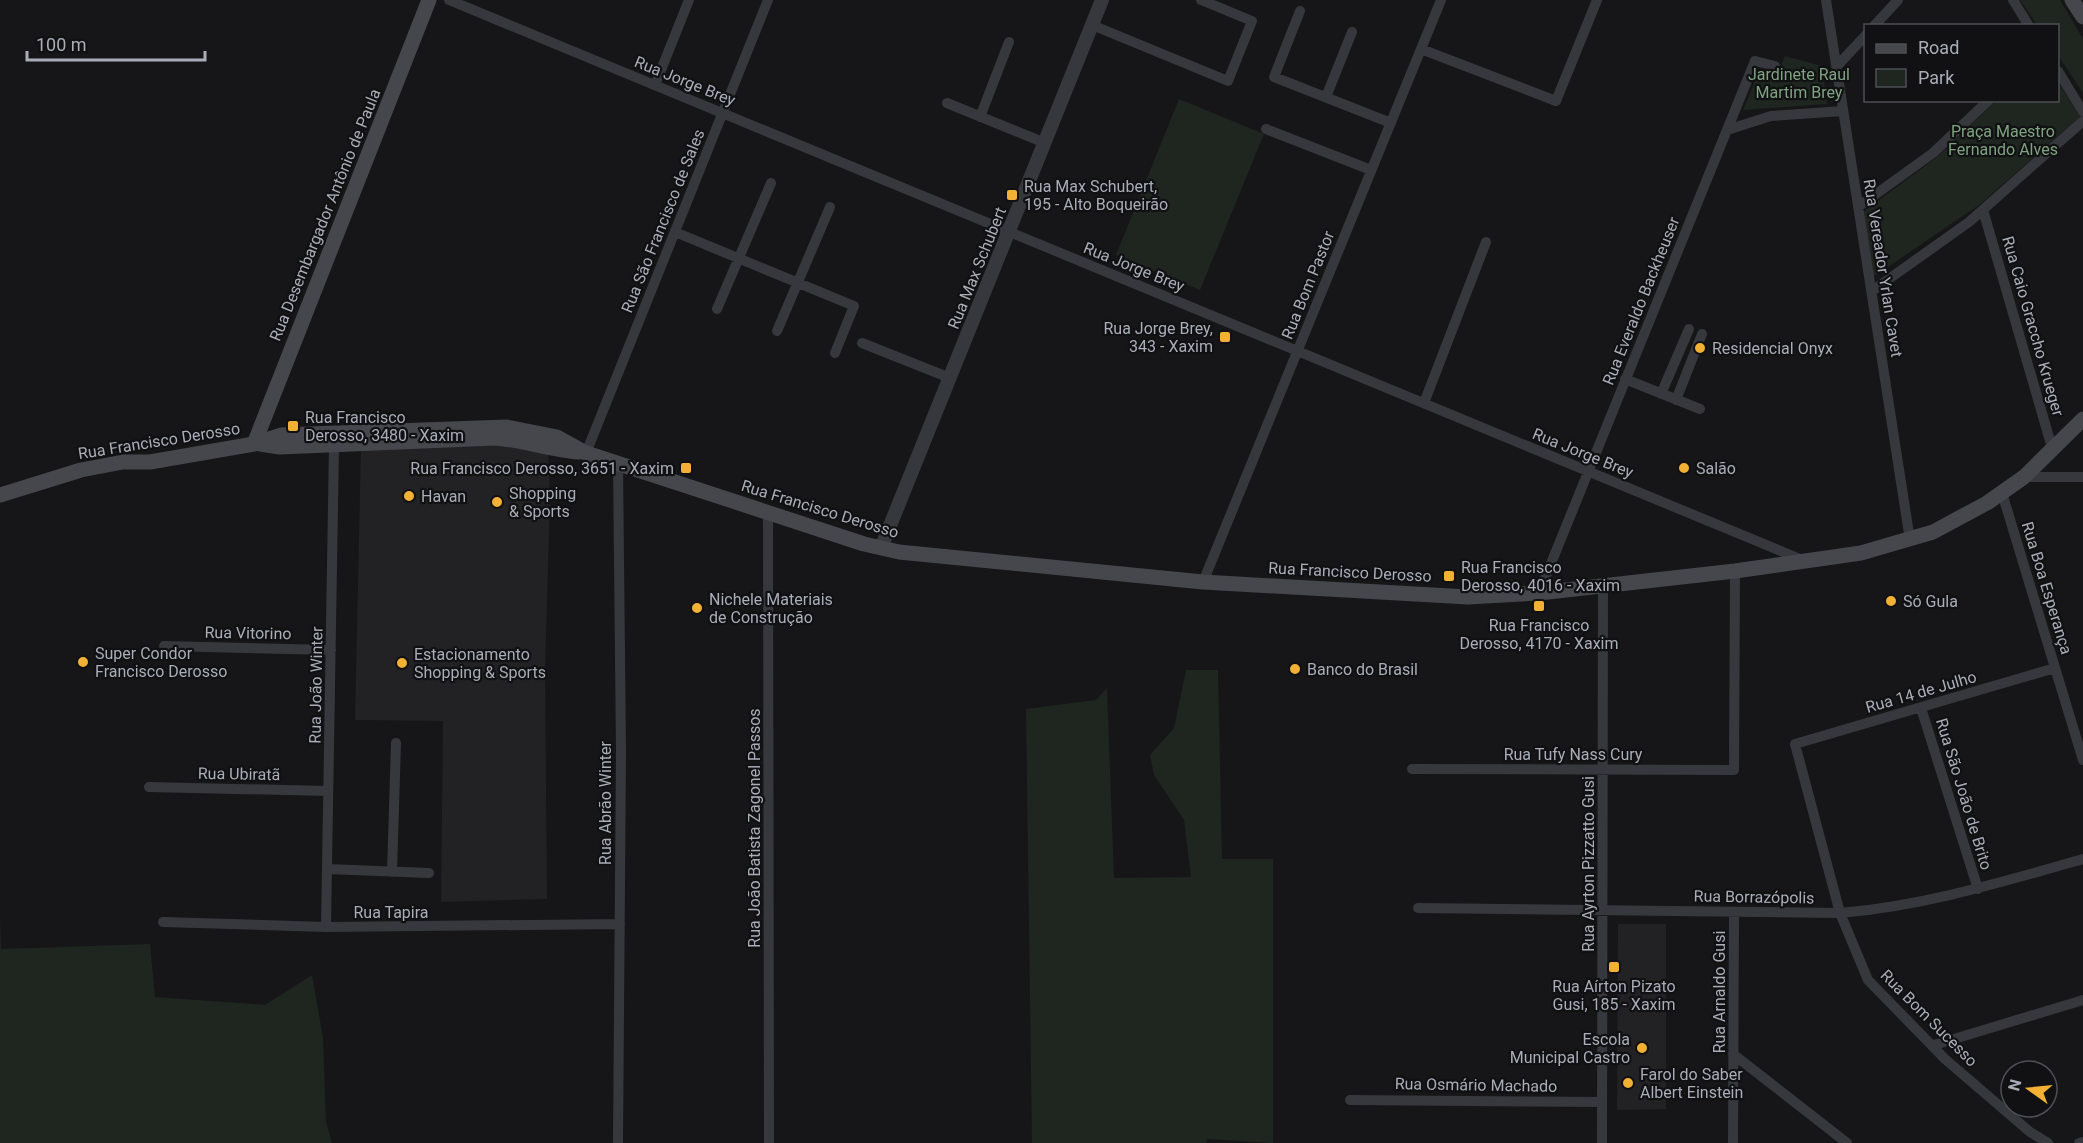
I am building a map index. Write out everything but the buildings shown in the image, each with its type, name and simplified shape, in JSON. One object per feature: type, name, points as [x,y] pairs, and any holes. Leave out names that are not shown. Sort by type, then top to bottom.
[{"type":"main road","name":"Rua Desembargador Antônio de Paula","points":[[254,444],[429,0]]},
{"type":"main road","points":[[2072,0],[2083,17]]},
{"type":"main road","name":"Rua Francisco Derosso","points":[[254,444],[280,447],[495,438],[527,441],[559,450],[586,453],[881,548],[935,557],[1203,582],[1468,597],[1539,593],[1807,562],[1861,553],[1910,540],[1953,522],[2002,493],[2053,451],[2083,419]]},
{"type":"main road","name":"Rua Francisco Derosso","points":[[0,495],[81,470],[123,462],[150,462],[254,444],[281,435],[507,427],[557,437],[586,453]]},
{"type":"street","name":"Rua Jorge Brey","points":[[449,0],[1807,562]]},
{"type":"street","points":[[656,85],[689,0]]},
{"type":"street","name":"Rua São Francisco de Sales","points":[[586,453],[768,0]]},
{"type":"street","name":"Rua Max Schubert","points":[[881,548],[1102,0]]},
{"type":"street","points":[[1092,25],[1228,81],[1252,21],[1201,0]]},
{"type":"street","name":"Rua Bom Pastor","points":[[1203,582],[1441,0]]},
{"type":"street","points":[[1421,49],[1556,102],[1598,0]]},
{"type":"street","name":"Rua Vereador Yrlan Cavet","points":[[1826,0],[1910,540]]},
{"type":"street","points":[[1876,24],[1898,0]]},
{"type":"street","points":[[2013,0],[2028,24]]},
{"type":"street","points":[[1300,11],[1274,77],[1391,123]]},
{"type":"street","points":[[1326,97],[1352,32]]},
{"type":"street","points":[[1837,66],[1864,37]]},
{"type":"street","points":[[980,117],[1009,42]]},
{"type":"street","name":"Rua Everaldo Backheuser","points":[[1539,593],[1755,61],[1775,66]]},
{"type":"street","points":[[2059,73],[2083,112]]},
{"type":"street","points":[[1858,207],[1933,153],[1987,102]]},
{"type":"street","points":[[947,103],[1045,143]]},
{"type":"street","points":[[1727,130],[1770,116],[1843,111]]},
{"type":"street","points":[[1872,291],[1983,210],[2083,121]]},
{"type":"street","points":[[1266,129],[1371,170]]},
{"type":"street","points":[[717,309],[771,183]]},
{"type":"street","points":[[777,331],[830,207]]},
{"type":"street","name":"Rua Caio Graccho Krueger","points":[[1983,210],[2053,451]]},
{"type":"street","points":[[675,232],[854,306],[835,353]]},
{"type":"street","points":[[1424,403],[1486,242]]},
{"type":"street","points":[[1661,394],[1689,329]]},
{"type":"street","points":[[1676,400],[1702,334]]},
{"type":"street","points":[[862,343],[950,378]]},
{"type":"street","points":[[1625,379],[1701,409]]},
{"type":"street","name":"Rua João Winter","points":[[326,927],[334,445]]},
{"type":"street","name":"Rua Abrão Winter","points":[[618,463],[620,924],[618,1143]]},
{"type":"street","points":[[2024,477],[2083,477]]},
{"type":"street","name":"Rua Boa Esperança","points":[[2002,493],[2083,760]]},
{"type":"street","name":"Rua João Batista Zagonel Passos","points":[[768,512],[769,1143]]},
{"type":"street","name":"Rua Tufy Nass Cury","points":[[1412,769],[1734,770],[1735,571]]},
{"type":"street","name":"Rua Ayrton Pizzatto Gusi","points":[[1602,1143],[1603,586]]},
{"type":"street","name":"Rua Vitorino","points":[[164,646],[332,650]]},
{"type":"street","name":"Rua 14 de Julho","points":[[1796,744],[2055,668]]},
{"type":"street","name":"Rua São João de Brito","points":[[1921,708],[1978,888]]},
{"type":"street","points":[[392,872],[396,743]]},
{"type":"street","name":"Rua Bom Sucesso","points":[[1796,744],[1840,914],[1868,980],[1934,1045],[1945,1059],[2030,1132],[2048,1143]]},
{"type":"street","name":"Rua Ubiratã","points":[[149,787],[328,791]]},
{"type":"street","name":"Rua Borrazópolis","points":[[1418,908],[1840,914],[1909,905],[2083,860]]},
{"type":"street","points":[[327,869],[429,873]]},
{"type":"street","name":"Rua Arnaldo Gusi","points":[[1733,1143],[1734,912]]},
{"type":"street","name":"Rua Tapira","points":[[163,922],[326,927],[620,924]]},
{"type":"street","points":[[1934,1045],[2083,1000]]},
{"type":"street","points":[[1733,1054],[1847,1143]]},
{"type":"street","name":"Rua Osmário Machado","points":[[1350,1100],[1602,1102]]},
{"type":"shaded area","points":[[503,444],[548,450],[550,497],[545,671],[547,899],[441,902],[443,721],[355,720],[361,447]]},
{"type":"shaded area","name":"Escola Municipal Castro","points":[[1618,924],[1666,924],[1666,1109],[1617,1110]]},
{"type":"green space","points":[[2020,0],[2060,0],[2083,39],[2083,93],[2059,57],[2059,24],[2036,24]]},
{"type":"green space","name":"Jardinete Raul Martim Brey","points":[[1785,56],[1822,66],[1827,104],[1743,110],[1759,72],[1778,73]]},
{"type":"green space","name":"Praça Maestro Fernando Alves","points":[[2059,84],[2080,117],[1979,205],[1873,277],[1863,212],[1937,157],[1995,102],[2059,102]]},
{"type":"green space","points":[[1179,99],[1264,134],[1200,290],[1116,255]]},
{"type":"green space","points":[[1186,670],[1218,670],[1222,859],[1273,859],[1273,1143],[1207,1139],[1206,1143],[1032,1143],[1026,709],[1096,700],[1107,688],[1114,878],[1191,877],[1184,820],[1154,775],[1150,755],[1174,728]]},
{"type":"green space","points":[[0,918],[1,949],[150,944],[155,997],[265,1005],[312,975],[323,1038],[326,1122],[332,1143],[0,1143]]},
{"type":"place","name":"Rua Max Schubert, 195 - Alto Boqueirão","points":[[1012,195]]},
{"type":"place","name":"Rua Jorge Brey, 343 - Xaxim","points":[[1225,337]]},
{"type":"place","name":"Residencial Onyx","points":[[1700,348]]},
{"type":"place","name":"Rua Francisco Derosso, 3480 - Xaxim","points":[[293,426]]},
{"type":"place","name":"Rua Francisco Derosso, 3651 - Xaxim","points":[[686,468]]},
{"type":"place","name":"Salão","points":[[1684,468]]},
{"type":"place","name":"Havan","points":[[409,496]]},
{"type":"place","name":"Shopping & Sports","points":[[497,502]]},
{"type":"place","name":"Rua Francisco Derosso, 4016 - Xaxim","points":[[1449,576]]},
{"type":"place","name":"Só Gula","points":[[1891,601]]},
{"type":"place","name":"Rua Francisco Derosso, 4170 - Xaxim","points":[[1539,606]]},
{"type":"place","name":"Nichele Materiais de Construção","points":[[697,608]]},
{"type":"place","name":"Super Condor Francisco Derosso","points":[[83,662]]},
{"type":"place","name":"Estacionamento Shopping & Sports","points":[[402,663]]},
{"type":"place","name":"Banco do Brasil","points":[[1295,669]]},
{"type":"place","name":"Rua Aírton Pizato Gusi, 185 - Xaxim","points":[[1614,967]]},
{"type":"place","name":"Escola Municipal Castro","points":[[1642,1048]]},
{"type":"place","name":"Farol do Saber Albert Einstein","points":[[1628,1083]]}]
